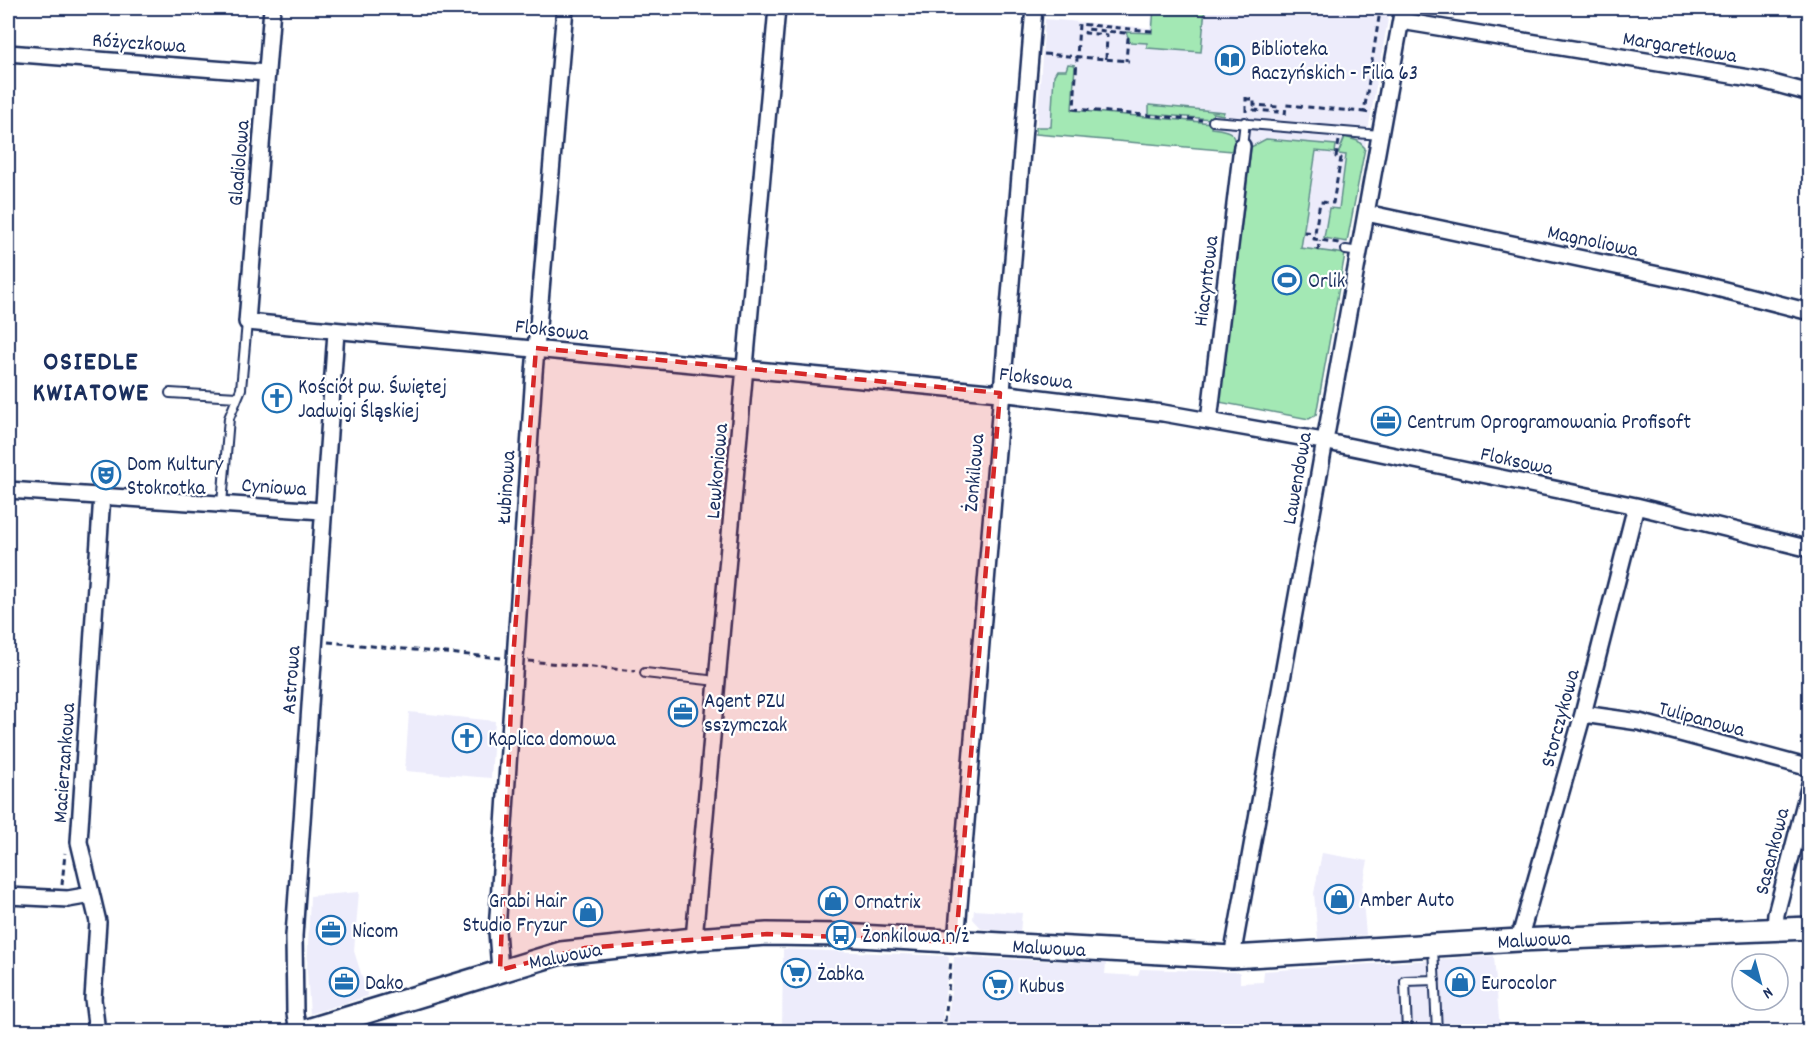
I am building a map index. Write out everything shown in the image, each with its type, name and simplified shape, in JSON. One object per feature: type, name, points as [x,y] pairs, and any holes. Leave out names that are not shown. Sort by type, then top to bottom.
[{"type":"street","name":"Gladiolowa","points":[[247,322],[272,8]]},
{"type":"street","name":"Łubinowa","points":[[500,970],[497,931],[513,660],[536,348],[565,8]]},
{"type":"street","name":"Lewkoniowa","points":[[694,939],[777,8]]},
{"type":"street","name":"Żonkilowa","points":[[954,947],[1034,8]]},
{"type":"street","name":"Margaretkowa","points":[[1402,14],[1762,80],[1809,93]]},
{"type":"street","name":"Lawendowa","points":[[1232,957],[1323,441],[1350,249],[1366,213],[1402,14]]},
{"type":"street","name":"Różyczkowa","points":[[8,53],[267,74]]},
{"type":"street","name":"Hiacyntowa","points":[[1209,421],[1242,146]]},
{"type":"street","name":"Magnoliowa","points":[[1366,213],[1701,284],[1809,312]]},
{"type":"street","name":"Floksowa","points":[[247,322],[336,332],[536,348],[746,371],[1000,393],[1209,421],[1323,441],[1636,506],[1809,549]]},
{"type":"street","name":"Astrowa","points":[[299,1032],[295,1013],[294,936],[336,332]]},
{"type":"street","name":"Cyniowa","points":[[8,490],[322,511]]},
{"type":"street","name":"Macierzankowa","points":[[97,1032],[93,999],[98,922],[79,842],[102,495]]},
{"type":"street","name":"Storczykowa","points":[[1519,940],[1583,714],[1636,506]]},
{"type":"street","name":"Tulipanowa","points":[[1583,714],[1639,722],[1809,768]]},
{"type":"street","name":"Sasankowa","points":[[1775,929],[1776,914],[1809,784]]},
{"type":"street","points":[[8,896],[61,899],[91,895]]},
{"type":"street","name":"Malwowa","points":[[299,1032],[500,970],[585,948],[694,939],[803,934],[954,947],[1232,957],[1519,940],[1809,928]]},
{"type":"lane","points":[[1213,121],[1380,135]]},
{"type":"lane","points":[[1242,146],[1245,122]]},
{"type":"lane","points":[[222,504],[229,418],[241,389],[247,322]]},
{"type":"lane","points":[[170,393],[237,398]]},
{"type":"lane","points":[[645,673],[708,680]]},
{"type":"lane","points":[[1433,945],[1437,1032]]},
{"type":"lane","points":[[1407,1032],[1405,981],[1435,980]]},
{"type":"path","points":[[1344,8],[1380,11],[1364,112]]},
{"type":"path","points":[[1152,31],[1079,24],[1074,109],[1213,121]]},
{"type":"path","points":[[1041,48],[1041,54],[1106,60],[1128,61],[1129,40],[1125,33],[1086,29],[1085,33],[1107,35],[1106,60]]},
{"type":"path","points":[[1246,106],[1246,98],[1254,99],[1254,105],[1279,107],[1278,112],[1254,110],[1253,114],[1285,117],[1286,105],[1373,114]]},
{"type":"path","points":[[1345,132],[1338,144],[1336,157],[1341,158],[1333,203],[1320,202],[1314,239],[1350,249]]},
{"type":"path","points":[[1304,232],[1315,234]]},
{"type":"path","points":[[1318,251],[1320,240]]},
{"type":"path","points":[[313,640],[493,657]]},
{"type":"path","points":[[513,660],[645,673]]},
{"type":"path","points":[[61,899],[65,852]]},
{"type":"path","points":[[944,1032],[954,947]]},
{"type":"highlighted area","points":[[536,348],[1000,393],[956,942],[767,934],[585,948],[500,970],[513,659]]},
{"type":"shaded area","points":[[1153,8],[1390,8],[1362,164],[1346,162],[1339,209],[1329,208],[1324,238],[1347,242],[1319,402],[1254,147],[1233,145],[1232,151],[1036,134],[1045,19],[1150,28]]},
{"type":"shaded area","points":[[409,712],[495,721],[491,778],[405,771]]},
{"type":"shaded area","name":"Amber Auto","points":[[1322,853],[1368,861],[1362,889],[1366,935],[1318,939],[1314,893]]},
{"type":"shaded area","points":[[359,892],[354,951],[368,996],[310,1014],[307,970],[310,896]]},
{"type":"shaded area","points":[[974,910],[1022,913],[1020,932],[982,929],[973,919]]},
{"type":"shaded area","points":[[783,949],[947,956],[949,958],[941,1031],[782,1031]]},
{"type":"shaded area","points":[[1494,956],[1500,1031],[947,1032],[954,957],[1106,963],[1105,974],[1138,976],[1140,969],[1240,972],[1240,983],[1263,982],[1264,971]]},
{"type":"green space","points":[[1154,8],[1205,8],[1201,52],[1147,48],[1147,43],[1130,42],[1126,32],[1152,33]]},
{"type":"green space","points":[[1068,64],[1075,65],[1072,110],[1212,123],[1211,128],[1225,130],[1232,134],[1236,145],[1233,145],[1232,151],[1036,134],[1036,127],[1051,127],[1054,75],[1057,70],[1066,70]]},
{"type":"green space","points":[[1149,105],[1224,112],[1223,115],[1213,113],[1212,119],[1149,114]]},
{"type":"green space","points":[[1345,137],[1358,141],[1365,148],[1347,242],[1324,238],[1329,208],[1339,209],[1346,155],[1338,154]]},
{"type":"green space","points":[[1266,139],[1336,145],[1335,153],[1316,151],[1301,248],[1345,254],[1316,415],[1309,419],[1219,402],[1251,147]]},
{"type":"place","name":"Biblioteka Raczyńskich - Filia 63","points":[[1230,60]]},
{"type":"place","name":"Orlik","points":[[1287,280]]},
{"type":"place","name":"Kościół pw. Świętej Jadwigi Śląskiej","points":[[277,398]]},
{"type":"place","name":"Centrum Oprogramowania Profisoft","points":[[1386,421]]},
{"type":"place","name":"Dom Kultury Stokrotka","points":[[106,475]]},
{"type":"place","name":"Agent PZU sszymczak","points":[[683,712]]},
{"type":"place","name":"Kaplica domowa","points":[[467,738]]},
{"type":"place","name":"Amber Auto","points":[[1339,899]]},
{"type":"place","name":"Ornatrix","points":[[833,901]]},
{"type":"place","name":"Grabi Hair Studio Fryzur","points":[[588,912]]},
{"type":"place","name":"Nicom","points":[[331,930]]},
{"type":"place","name":"Żonkilowa n/ż","points":[[841,935]]},
{"type":"place","name":"Żabka","points":[[796,973]]},
{"type":"place","name":"Dako","points":[[344,982]]},
{"type":"place","name":"Eurocolor","points":[[1460,982]]},
{"type":"place","name":"Kubus","points":[[998,985]]},
{"type":"district","name":"OSIEDLE KWIATOWE","points":[[91,376]]}]
